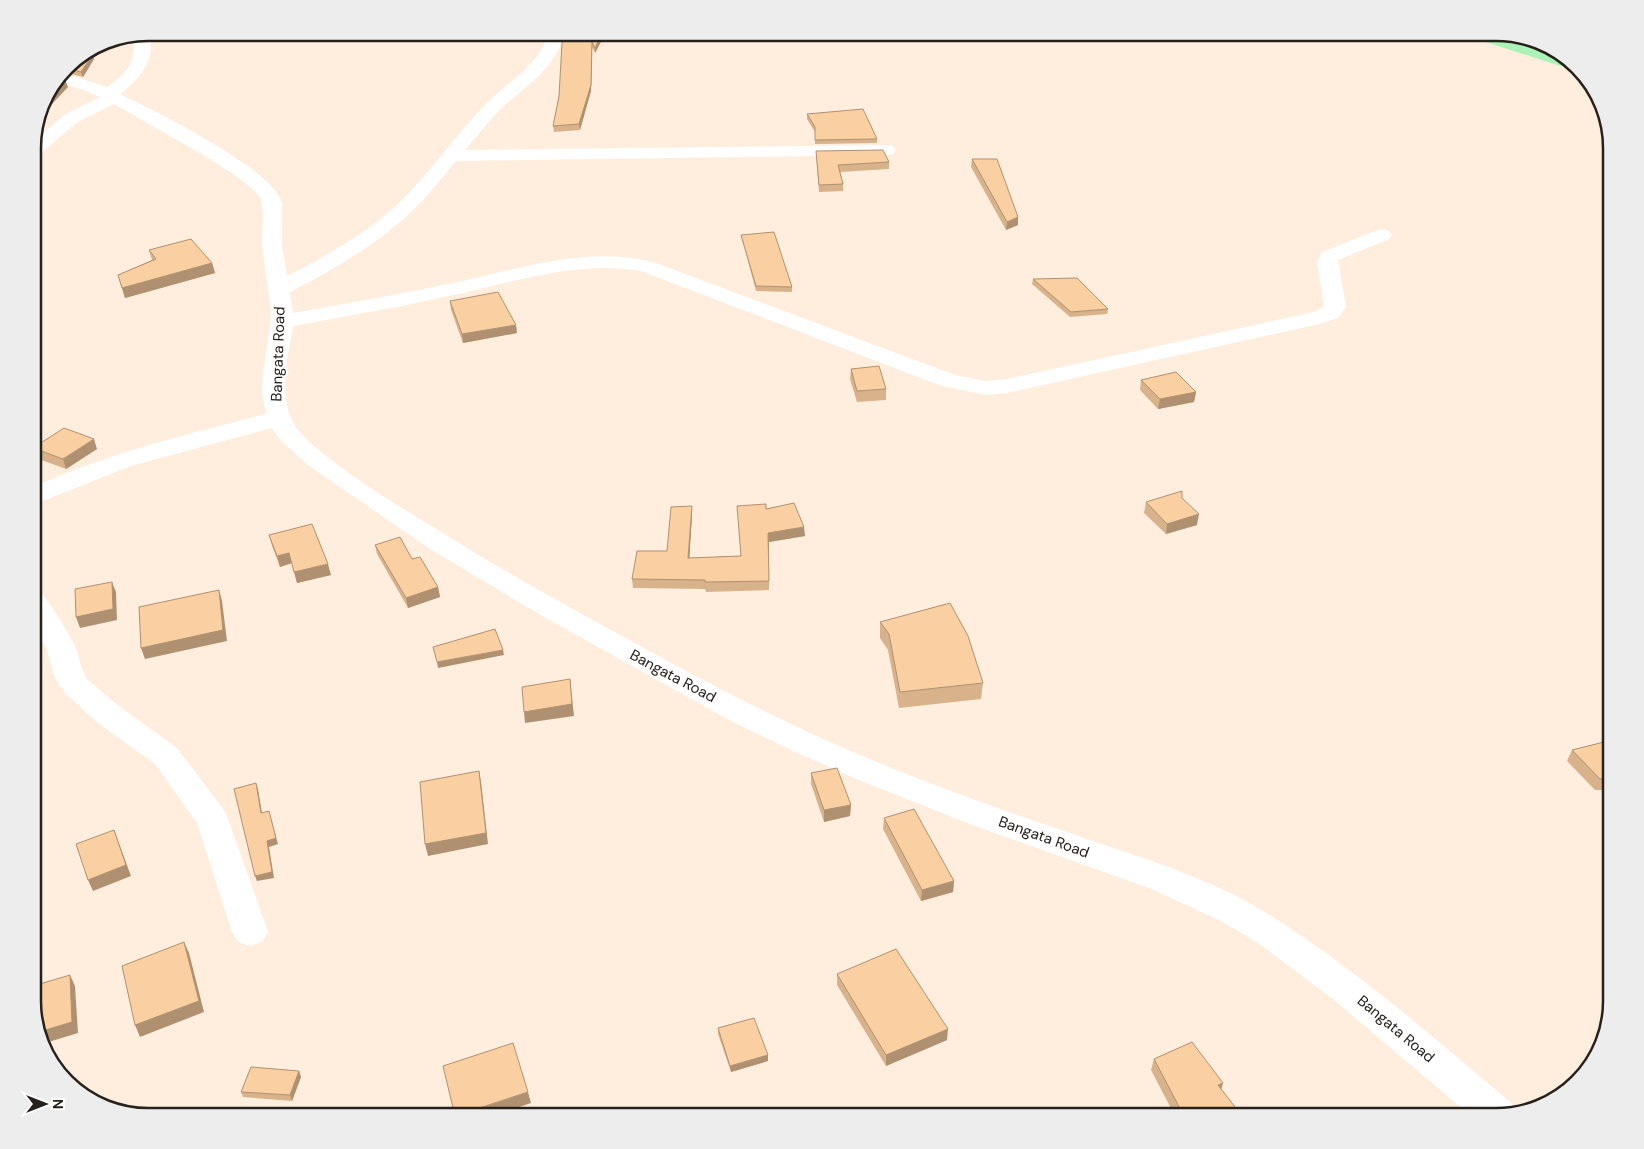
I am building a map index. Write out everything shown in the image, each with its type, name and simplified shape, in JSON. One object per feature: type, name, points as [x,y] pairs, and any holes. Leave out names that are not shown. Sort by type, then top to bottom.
[{"type":"street","points":[[41,144],[70,120],[110,96],[126,82],[142,56],[142,41]]},
{"type":"street","points":[[279,289],[316,270],[366,238],[408,205],[494,107],[542,63],[555,41]]},
{"type":"street","name":"Bangata Road","points":[[67,79],[88,85],[110,96],[236,166],[269,192],[272,202],[272,249],[282,321],[277,352],[274,400],[278,419],[285,431],[307,452],[444,546],[509,586],[774,730],[862,770],[1037,835],[1166,880],[1222,905],[1281,940],[1376,1010],[1489,1108]]},
{"type":"street","points":[[452,156],[887,150]]},
{"type":"street","points":[[282,321],[561,267],[616,261],[629,262],[646,266],[947,380],[965,386],[985,388],[1007,386],[1320,317],[1330,313],[1335,307],[1327,262],[1329,256],[1382,235]]},
{"type":"street","points":[[41,493],[64,482],[176,445],[278,419]]},
{"type":"street","points":[[41,612],[61,648],[70,678],[77,687],[109,715],[166,756],[212,819],[250,932]]},
{"type":"green space","points":[[1483,41],[1510,42],[1530,47],[1543,52],[1566,68]]},
{"type":"building","points":[[563,41],[598,41],[595,48],[592,42],[591,85],[579,124],[553,126],[559,96]]},
{"type":"building","points":[[90,58],[81,72],[74,70]]},
{"type":"building","points":[[863,109],[877,139],[815,140],[815,127],[807,114]]},
{"type":"building","points":[[883,150],[889,162],[838,165],[843,184],[819,185],[816,151]]},
{"type":"building","points":[[972,159],[997,159],[1018,217],[1007,222]]},
{"type":"building","points":[[774,232],[792,287],[756,286],[741,235]]},
{"type":"building","points":[[191,239],[212,263],[122,288],[118,275],[156,259],[149,250]]},
{"type":"building","points":[[1077,278],[1108,309],[1071,312],[1033,279]]},
{"type":"building","points":[[498,292],[516,325],[462,334],[450,301]]},
{"type":"building","points":[[879,366],[886,389],[857,391],[851,369]]},
{"type":"building","points":[[1176,372],[1196,392],[1160,399],[1141,380]]},
{"type":"building","points":[[64,428],[94,439],[63,459],[41,451],[41,443]]},
{"type":"building","points":[[1182,491],[1182,498],[1199,514],[1167,524],[1146,502]]},
{"type":"building","points":[[794,503],[804,527],[768,533],[769,581],[705,582],[705,580],[632,579],[637,551],[667,551],[671,507],[692,506],[688,558],[741,556],[737,506],[766,504],[766,509]]},
{"type":"building","points":[[312,524],[328,564],[294,572],[289,553],[277,556],[269,535]]},
{"type":"building","points":[[400,537],[412,559],[420,557],[438,587],[406,598],[375,545]]},
{"type":"building","points":[[112,582],[113,609],[76,617],[75,589]]},
{"type":"building","points":[[219,590],[223,630],[141,648],[139,607]]},
{"type":"building","points":[[950,603],[968,636],[983,683],[900,692],[889,634],[880,622]]},
{"type":"building","points":[[495,629],[503,650],[437,662],[433,647]]},
{"type":"building","points":[[570,679],[572,704],[524,712],[522,687]]},
{"type":"building","points":[[1603,742],[1603,779],[1600,779],[1572,750]]},
{"type":"building","points":[[837,768],[851,805],[824,810],[811,773]]},
{"type":"building","points":[[479,771],[486,833],[425,844],[420,782]]},
{"type":"building","points":[[256,783],[261,813],[269,811],[276,838],[267,841],[272,872],[255,876],[234,789]]},
{"type":"building","points":[[914,809],[954,881],[922,890],[884,818]]},
{"type":"building","points":[[114,830],[126,865],[88,880],[76,844]]},
{"type":"building","points":[[184,942],[199,1001],[135,1025],[122,966]]},
{"type":"building","points":[[896,949],[948,1029],[886,1055],[837,974]]},
{"type":"building","points":[[70,975],[72,1022],[45,1030],[41,1008],[41,984]]},
{"type":"building","points":[[754,1018],[768,1055],[730,1066],[718,1028]]},
{"type":"building","points":[[1192,1042],[1223,1083],[1218,1085],[1236,1108],[1180,1108],[1154,1059]]},
{"type":"building","points":[[513,1043],[528,1092],[479,1108],[453,1108],[443,1066]]},
{"type":"building","points":[[251,1067],[299,1071],[290,1095],[241,1092]]}]
